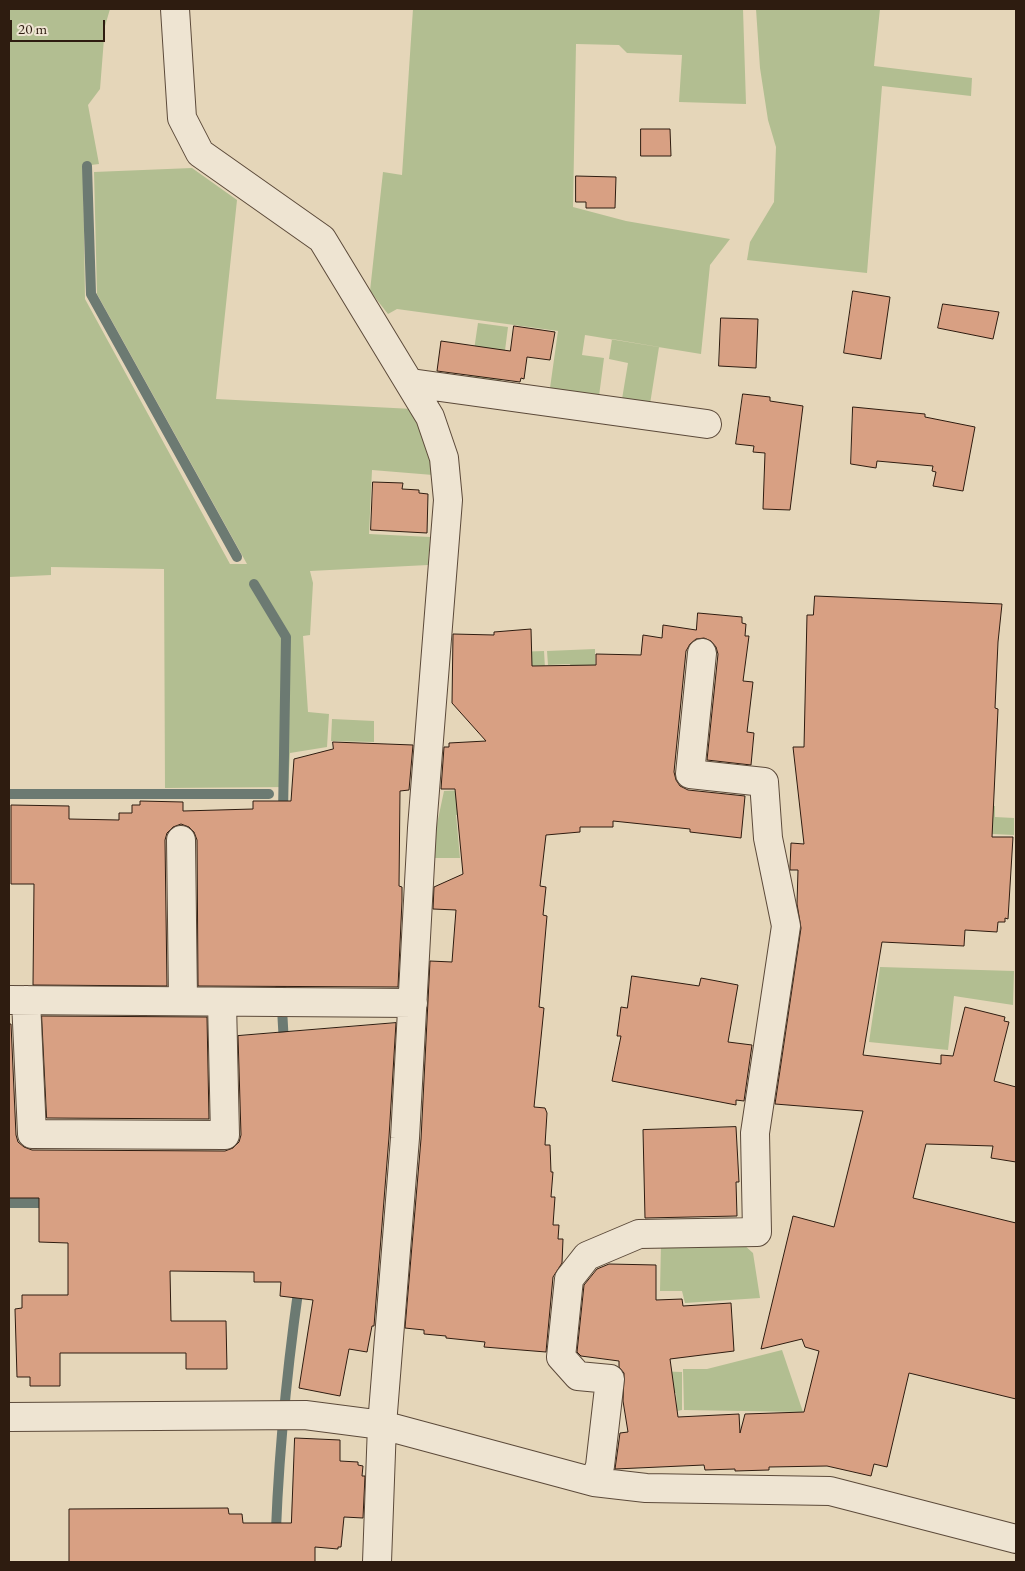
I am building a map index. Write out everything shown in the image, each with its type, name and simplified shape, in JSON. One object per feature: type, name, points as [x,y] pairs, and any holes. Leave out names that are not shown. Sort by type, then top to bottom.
[{"type":"street","points":[[175,9],[182,118],[200,153],[322,239],[430,417],[444,458],[448,500],[422,828],[413,1003],[382,1424],[377,1562]]},
{"type":"street","points":[[411,383],[707,424]]},
{"type":"street","points":[[594,1482],[600,1466],[610,1379],[578,1376],[561,1357],[569,1279],[587,1256],[639,1234],[757,1232],[755,1133],[786,926],[768,838],[764,782],[690,774],[702,653]]},
{"type":"street","points":[[181,840],[183,1000]]},
{"type":"street","points":[[222,1002],[225,1136],[32,1134],[18,1000],[413,1003]]},
{"type":"street","points":[[9,1416],[278,1414],[382,1424],[594,1482],[646,1488],[830,1491],[1016,1539]]},
{"type":"green space","points":[[9,9],[110,9],[105,26],[100,89],[88,105],[99,164],[83,166],[85,299],[230,564],[247,564],[97,294],[94,172],[192,168],[237,200],[216,399],[413,409],[432,453],[433,475],[372,470],[369,534],[430,537],[428,565],[310,571],[313,583],[310,635],[303,636],[308,712],[329,714],[327,747],[290,753],[288,787],[165,788],[164,569],[51,567],[51,575],[9,577]]},
{"type":"green space","points":[[413,9],[743,9],[746,104],[679,102],[682,55],[627,53],[619,45],[576,44],[573,207],[626,221],[730,239],[710,265],[701,354],[585,335],[582,355],[604,358],[599,396],[550,388],[558,331],[397,309],[388,314],[370,291],[383,172],[402,175]]},
{"type":"green space","points":[[756,9],[880,9],[874,66],[972,78],[971,96],[882,86],[867,273],[747,260],[750,242],[774,202],[776,147],[768,120],[760,68]]},
{"type":"green space","points":[[478,323],[508,327],[501,382],[470,377]]},
{"type":"green space","points":[[612,339],[659,347],[650,404],[622,399],[628,363],[609,359]]},
{"type":"green space","points":[[595,649],[595,666],[571,668],[570,664],[548,665],[547,651]]},
{"type":"green space","points":[[544,651],[545,668],[512,670],[513,652]]},
{"type":"green space","points":[[332,719],[374,721],[374,742],[331,741]]},
{"type":"green space","points":[[534,787],[497,812],[456,815],[460,858],[435,858],[434,838],[444,791]]},
{"type":"green space","points":[[975,805],[995,806],[995,817],[1014,818],[1014,835],[992,834]]},
{"type":"green space","points":[[880,967],[1014,971],[1013,1005],[954,996],[948,1050],[869,1042]]},
{"type":"green space","points":[[661,1244],[743,1244],[753,1253],[760,1298],[685,1303],[682,1291],[660,1291]]},
{"type":"green space","points":[[782,1350],[803,1412],[684,1410],[683,1369],[707,1369]]},
{"type":"green space","points":[[654,1371],[682,1372],[682,1410],[677,1411],[676,1393],[668,1394]]},
{"type":"building","points":[[641,129],[670,129],[671,156],[641,156]]},
{"type":"building","points":[[576,176],[616,177],[615,208],[586,208],[586,202],[576,202]]},
{"type":"building","points":[[853,291],[890,297],[881,359],[844,353]]},
{"type":"building","points":[[943,304],[999,312],[993,339],[938,328]]},
{"type":"building","points":[[721,318],[758,319],[756,368],[719,366]]},
{"type":"building","points":[[514,326],[555,332],[550,360],[527,357],[524,379],[521,378],[520,382],[437,371],[441,341],[510,351]]},
{"type":"building","points":[[743,394],[770,397],[770,401],[803,406],[790,510],[763,509],[765,453],[753,452],[754,446],[736,444]]},
{"type":"building","points":[[853,407],[925,414],[925,417],[975,427],[963,491],[933,486],[936,472],[932,471],[933,466],[877,461],[876,468],[851,464]]},
{"type":"building","points":[[373,482],[403,483],[402,489],[419,490],[419,493],[428,494],[427,533],[371,530]]},
{"type":"building","points":[[815,596],[1002,604],[995,708],[998,709],[992,837],[1013,837],[1008,919],[1005,918],[1005,922],[998,922],[997,932],[965,930],[964,946],[882,942],[863,1055],[941,1064],[941,1055],[953,1056],[965,1007],[1005,1017],[1004,1021],[1009,1022],[994,1081],[1016,1087],[1016,1162],[991,1158],[993,1146],[926,1144],[913,1198],[1016,1223],[1016,1399],[909,1373],[887,1467],[874,1464],[871,1476],[827,1466],[769,1467],[769,1470],[735,1471],[735,1469],[705,1470],[704,1465],[615,1469],[620,1433],[628,1432],[623,1401],[624,1373],[619,1367],[619,1361],[581,1356],[577,1352],[584,1285],[597,1269],[609,1264],[656,1265],[656,1300],[682,1299],[683,1306],[731,1303],[734,1351],[670,1359],[678,1417],[739,1414],[740,1433],[745,1414],[804,1412],[819,1351],[805,1347],[802,1339],[761,1349],[793,1216],[834,1227],[863,1111],[775,1104],[801,928],[797,904],[798,870],[790,870],[791,843],[804,844],[793,747],[804,747],[807,615],[813,615]]},
{"type":"building","points":[[698,613],[742,617],[742,623],[746,624],[745,636],[749,636],[743,681],[753,682],[747,732],[754,733],[751,765],[707,760],[718,654],[716,647],[711,641],[704,638],[696,639],[686,651],[674,772],[680,786],[688,790],[745,796],[741,838],[690,832],[690,829],[613,821],[613,827],[580,827],[580,832],[546,835],[540,886],[546,887],[543,915],[547,916],[539,1007],[544,1008],[534,1107],[545,1108],[547,1113],[545,1145],[550,1145],[551,1172],[553,1172],[551,1197],[555,1197],[553,1225],[559,1225],[558,1239],[563,1239],[562,1263],[553,1277],[546,1352],[484,1347],[485,1342],[446,1338],[446,1336],[424,1334],[424,1330],[405,1328],[421,1139],[430,961],[452,962],[456,910],[433,909],[434,887],[463,874],[455,789],[441,789],[444,747],[449,747],[449,743],[486,741],[452,703],[453,634],[494,635],[494,632],[531,629],[532,666],[596,665],[596,654],[641,655],[643,635],[662,638],[663,625],[696,630]]},
{"type":"building","points":[[333,742],[413,745],[409,790],[400,791],[399,886],[402,887],[402,901],[398,987],[198,986],[197,840],[194,832],[189,827],[181,824],[173,827],[167,833],[165,840],[167,986],[33,985],[34,884],[11,884],[11,805],[69,806],[69,819],[119,820],[119,813],[132,813],[132,805],[140,805],[140,801],[183,802],[183,811],[253,809],[253,801],[291,801],[294,759],[333,749]]},
{"type":"building","points":[[632,976],[699,986],[701,978],[738,985],[728,1042],[752,1045],[744,1101],[736,1100],[736,1105],[612,1081],[621,1036],[617,1036],[621,1007],[627,1008]]},
{"type":"building","points":[[42,1016],[207,1017],[209,1119],[47,1118]]},
{"type":"building","points":[[396,1023],[374,1326],[372,1326],[367,1352],[349,1349],[340,1396],[299,1388],[313,1300],[280,1296],[281,1282],[254,1282],[254,1272],[170,1271],[171,1321],[226,1321],[227,1369],[186,1369],[186,1353],[60,1353],[60,1386],[30,1386],[30,1377],[17,1377],[15,1309],[22,1308],[22,1295],[68,1295],[68,1243],[39,1242],[39,1198],[9,1198],[9,1024],[11,1024],[16,1135],[18,1142],[24,1147],[32,1150],[225,1151],[233,1148],[239,1142],[241,1135],[238,1036]]},
{"type":"building","points":[[736,1127],[739,1182],[736,1182],[737,1216],[645,1218],[643,1130]]},
{"type":"building","points":[[295,1438],[340,1440],[340,1461],[358,1462],[358,1465],[363,1466],[362,1476],[365,1476],[363,1518],[344,1517],[341,1547],[338,1547],[338,1549],[315,1547],[315,1562],[69,1562],[69,1509],[228,1508],[229,1514],[242,1514],[243,1523],[291,1523]]},
{"type":"waterway","points":[[87,166],[91,294],[237,557]]},
{"type":"waterway","points":[[254,584],[286,637],[283,814]]},
{"type":"waterway","points":[[9,794],[269,794]]},
{"type":"waterway","points":[[280,973],[284,1044]]},
{"type":"waterway","points":[[9,1203],[53,1203]]},
{"type":"waterway","points":[[275,1562],[283,1423],[299,1285]]}]
